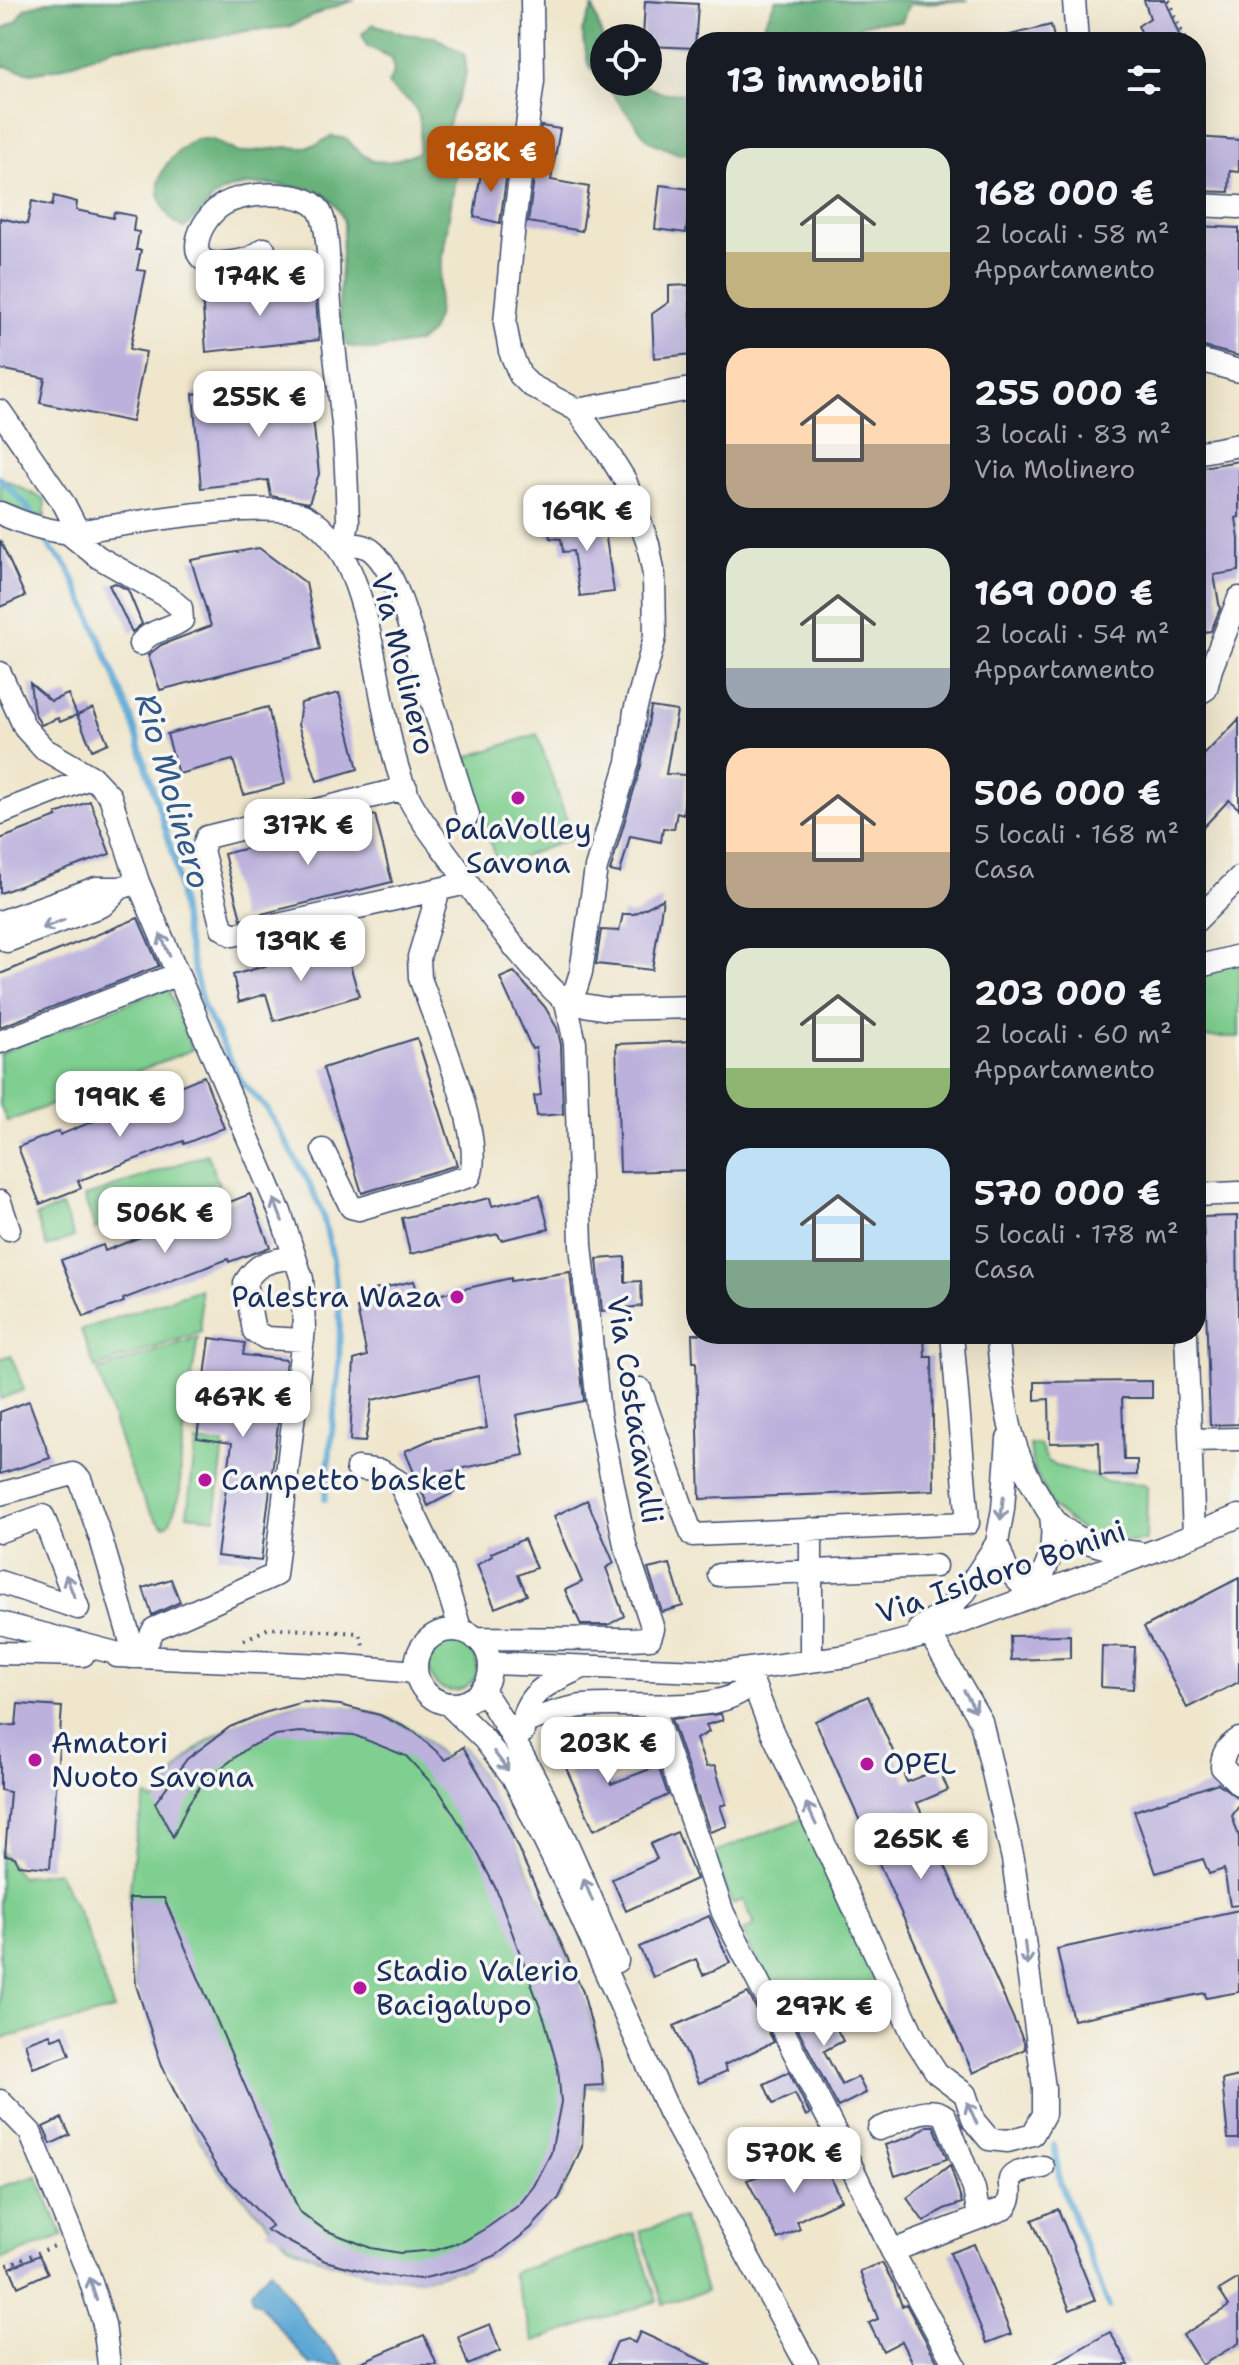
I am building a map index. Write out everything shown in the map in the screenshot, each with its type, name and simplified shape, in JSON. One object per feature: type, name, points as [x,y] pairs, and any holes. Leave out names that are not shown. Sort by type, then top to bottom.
[{"type":"street","points":[[532,0],[533,81],[514,223],[505,323],[510,351],[520,375],[530,385],[577,410],[625,480],[648,544],[654,575],[655,637],[635,711],[628,762],[596,868],[581,972],[576,988],[566,1002],[607,1009],[686,1007]]},
{"type":"street","points":[[1074,0],[1076,32]]},
{"type":"street","points":[[264,249],[251,259],[210,265],[202,260],[197,247],[199,231],[210,215],[225,203],[277,194],[306,198],[318,207],[325,221],[328,250],[348,507],[346,532],[336,545]]},
{"type":"street","points":[[1206,205],[1239,207]]},
{"type":"street","points":[[1206,362],[1239,371]]},
{"type":"street","points":[[577,410],[686,390]]},
{"type":"street","points":[[0,411],[64,504],[64,531],[98,557],[168,597],[181,608],[182,620],[151,634],[140,644]]},
{"type":"street","points":[[1206,451],[1239,445]]},
{"type":"street","name":"Via Molinero","points":[[0,513],[23,522],[64,531],[187,516],[283,509],[305,516],[336,545],[352,573],[399,773],[418,813],[529,964],[566,1002]]},
{"type":"street","points":[[336,545],[357,544],[369,548],[381,560],[393,584],[407,619],[468,815]]},
{"type":"street","points":[[1206,689],[1239,598]]},
{"type":"street","points":[[0,673],[25,728],[44,749],[92,777],[110,796],[129,885],[178,974],[280,1212],[302,1279],[303,1340],[275,1575],[154,1629],[149,1639],[132,1653]]},
{"type":"street","points":[[0,813],[92,777]]},
{"type":"street","points":[[406,788],[207,837],[202,850],[222,928],[233,935],[467,883]]},
{"type":"street","points":[[1206,911],[1239,878]]},
{"type":"street","points":[[323,1150],[351,1207],[359,1209],[470,1176],[474,1166],[471,1125],[420,978],[419,957],[439,890]]},
{"type":"street","points":[[1206,964],[1239,956]]},
{"type":"street","points":[[0,1042],[178,974]]},
{"type":"street","name":"Via Costacavalli","points":[[468,1634],[630,1639],[650,1638],[653,1629],[625,1545],[599,1414],[581,1245],[576,1058],[566,1002]]},
{"type":"street","points":[[1206,1195],[1239,1193]]},
{"type":"street","points":[[0,1202],[9,1229]]},
{"type":"street","points":[[293,1257],[253,1269],[245,1283],[254,1331],[266,1338],[303,1340]]},
{"type":"street","points":[[640,1389],[692,1535],[968,1523],[953,1344]]},
{"type":"street","points":[[898,1643],[931,1622],[965,1592],[997,1543],[1009,1430],[998,1344]]},
{"type":"street","points":[[1186,1344],[1194,1535]]},
{"type":"street","points":[[1009,1430],[1025,1473],[1061,1527],[1081,1539],[1111,1550],[1144,1554]]},
{"type":"street","points":[[1191,1440],[1239,1439]]},
{"type":"street","points":[[357,1468],[381,1471],[399,1482],[468,1634],[487,1653],[490,1663],[487,1681],[482,1689],[473,1698],[448,1704]]},
{"type":"street","points":[[0,1494],[57,1476],[73,1474],[80,1479],[101,1539],[132,1653]]},
{"type":"street","points":[[997,1543],[1006,1568],[1032,1596],[1046,1570],[1052,1550],[1051,1515]]},
{"type":"street","points":[[0,1531],[43,1516],[78,1608],[0,1582]]},
{"type":"street","name":"Via Isidoro Bonini","points":[[490,1663],[671,1671],[748,1670],[847,1656],[930,1634],[1239,1516]]},
{"type":"street","points":[[811,1529],[811,1661]]},
{"type":"street","points":[[719,1575],[935,1566]]},
{"type":"street","points":[[0,1623],[132,1653]]},
{"type":"street","points":[[468,1634],[447,1630],[433,1635],[423,1645],[417,1658],[418,1681],[430,1696],[448,1704],[484,1739],[513,1777],[572,1897],[669,2112],[807,2365]]},
{"type":"street","points":[[748,1670],[770,1727],[915,2039],[937,2073],[965,2094],[974,2121],[989,2139],[1008,2141],[1033,2134],[1044,2114],[1044,2088],[1013,1859],[981,1721],[930,1634]]},
{"type":"street","points":[[0,1653],[132,1653],[416,1672]]},
{"type":"street","points":[[545,1802],[525,1747],[522,1723],[529,1699],[542,1687],[584,1666]]},
{"type":"street","points":[[522,1723],[581,1706],[652,1706],[729,1699],[742,1691],[748,1670]]},
{"type":"street","points":[[482,1689],[511,1736],[577,1860],[637,2012],[650,2069]]},
{"type":"street","points":[[652,1706],[723,1913],[892,2251],[955,2365]]},
{"type":"street","points":[[1239,1739],[1227,1748],[1222,1760],[1222,1767],[1239,1784]]},
{"type":"street","points":[[0,2101],[30,2132],[88,2273],[104,2324],[109,2365]]},
{"type":"street","points":[[879,2129],[928,2111],[934,2110],[945,2116],[974,2189],[979,2217]]},
{"type":"street","points":[[892,2251],[1005,2208],[1009,2202],[1008,2181],[1012,2175],[1043,2167]]},
{"type":"path","points":[[1168,0],[1182,32]]},
{"type":"path","points":[[244,1640],[269,1628],[359,1633],[364,1648]]},
{"type":"path","points":[[0,2268],[74,2239]]},
{"type":"green space","points":[[56,0],[355,0],[288,27],[188,42],[116,47],[60,68],[31,73],[0,65],[0,30],[17,21],[25,8]]},
{"type":"green space","points":[[776,0],[969,0],[909,4],[902,22],[861,25],[858,32],[760,32]]},
{"type":"green space","points":[[593,7],[598,24],[590,24],[590,66],[582,31]]},
{"type":"green space","points":[[373,24],[404,34],[435,37],[464,54],[466,69],[448,130],[458,159],[441,268],[437,317],[431,332],[419,342],[374,350],[347,346],[343,335],[339,298],[344,223],[326,196],[313,189],[278,185],[234,187],[214,198],[184,228],[167,214],[159,195],[165,167],[195,139],[211,139],[239,153],[302,148],[318,144],[331,136],[347,139],[373,161],[388,162],[418,153],[420,126],[417,113],[409,101],[388,84],[394,72],[392,58],[367,46],[362,34]]},
{"type":"green space","points":[[686,94],[686,154],[679,154],[649,141],[614,96]]},
{"type":"green space","points":[[0,477],[45,500],[45,517],[0,505]]},
{"type":"green space","name":"PalaVolley Savona","points":[[537,734],[573,838],[498,866],[465,758]]},
{"type":"green space","points":[[1239,961],[1239,1037],[1206,1037],[1206,969]]},
{"type":"green space","points":[[168,988],[192,1050],[7,1122],[0,1105],[0,1053]]},
{"type":"green space","points":[[207,1154],[219,1185],[95,1229],[84,1197]]},
{"type":"green space","points":[[62,1206],[74,1237],[47,1247],[36,1216]]},
{"type":"green space","points":[[200,1289],[201,1332],[95,1368],[81,1330]]},
{"type":"green space","points":[[198,1337],[181,1453],[180,1494],[170,1522],[165,1526],[155,1517],[135,1480],[98,1371]]},
{"type":"green space","points":[[11,1355],[24,1390],[0,1399],[0,1359]]},
{"type":"green space","name":"Campetto basket","points":[[196,1442],[224,1445],[215,1518],[187,1515]]},
{"type":"green space","points":[[1039,1444],[1047,1460],[1056,1466],[1104,1481],[1144,1484],[1147,1487],[1146,1541],[1122,1542],[1090,1537],[1053,1508],[1032,1464],[1030,1445]]},
{"type":"green space","points":[[453,1643],[470,1650],[477,1667],[470,1684],[453,1691],[436,1684],[429,1667],[436,1650]]},
{"type":"green space","name":"Stadio Valerio Bacigalupo","points":[[303,1702],[348,1707],[392,1719],[418,1734],[446,1760],[463,1747],[506,1824],[554,1927],[582,1992],[596,2038],[603,2085],[585,2087],[582,2147],[559,2198],[468,2267],[421,2279],[378,2275],[325,2261],[287,2244],[219,2171],[192,2127],[136,1985],[129,1898],[136,1835],[146,1796],[156,1802],[185,1761],[210,1739],[255,1717]]},
{"type":"green space","points":[[804,1818],[882,1990],[829,2010],[820,1997],[799,2007],[783,1981],[768,1988],[743,1931],[755,1924],[743,1900],[732,1904],[714,1852]]},
{"type":"green space","points":[[0,1850],[20,1877],[58,1872],[83,1922],[114,2010],[0,2039]]},
{"type":"green space","points":[[37,2176],[63,2236],[0,2260],[0,2187]]},
{"type":"green space","points":[[683,2218],[706,2291],[663,2304],[640,2231]]},
{"type":"green space","points":[[635,2233],[657,2301],[534,2341],[512,2273]]},
{"type":"water","points":[[270,2270],[308,2325],[344,2365],[310,2365],[260,2305],[253,2301],[251,2291]]},
{"type":"building","points":[[1144,0],[1165,0],[1178,32],[1141,32],[1138,26],[1150,18]]},
{"type":"building","points":[[645,1],[698,4],[696,32],[686,32],[686,48],[662,47],[662,24],[644,24]]},
{"type":"building","points":[[1051,25],[1053,32],[1022,32]]},
{"type":"building","points":[[541,126],[560,129],[551,180],[589,187],[582,231],[528,222]]},
{"type":"building","points":[[1206,138],[1239,140],[1239,172],[1230,171],[1229,192],[1206,191]]},
{"type":"building","points":[[482,165],[507,172],[500,223],[474,217]]},
{"type":"building","points":[[660,185],[686,188],[686,233],[655,229]]},
{"type":"building","points":[[54,196],[77,202],[76,210],[113,218],[114,212],[135,216],[133,231],[139,232],[136,250],[141,250],[137,270],[146,271],[130,349],[146,352],[132,422],[40,403],[45,378],[0,369],[0,218],[27,224],[32,201],[52,206]]},
{"type":"building","points":[[1206,226],[1239,228],[1239,356],[1206,348]]},
{"type":"building","points":[[315,285],[319,340],[206,352],[202,294]]},
{"type":"building","points":[[686,285],[686,355],[654,358],[652,314],[669,302],[669,286]]},
{"type":"building","points":[[309,381],[319,474],[309,503],[271,496],[268,480],[201,488],[193,394]]},
{"type":"building","points":[[1239,461],[1239,517],[1236,518],[1239,571],[1214,575],[1220,609],[1211,631],[1206,632],[1206,466]]},
{"type":"building","points":[[603,518],[614,592],[580,596],[573,551],[563,552],[561,539],[550,538],[547,524]]},
{"type":"building","points":[[0,540],[25,596],[0,607]]},
{"type":"building","points":[[259,548],[306,583],[320,649],[160,690],[148,655],[161,645],[211,626],[191,560]]},
{"type":"building","points":[[115,583],[128,590],[142,624],[132,632],[109,585]]},
{"type":"building","points":[[30,683],[51,701],[68,694],[77,715],[41,725],[34,712]]},
{"type":"building","points":[[339,693],[358,769],[317,781],[298,725],[301,703]]},
{"type":"building","points":[[268,707],[285,784],[244,795],[233,760],[178,774],[167,734]]},
{"type":"building","points":[[651,707],[677,711],[666,774],[686,775],[683,814],[677,812],[674,829],[663,828],[661,842],[630,836],[620,873],[610,871],[641,766]]},
{"type":"building","points":[[93,708],[108,743],[92,750],[77,715]]},
{"type":"building","points":[[1239,719],[1239,809],[1229,800],[1206,824],[1206,753]]},
{"type":"building","points":[[90,801],[110,854],[0,893],[0,839]]},
{"type":"building","points":[[375,815],[392,882],[241,919],[224,854]]},
{"type":"building","points":[[663,899],[652,970],[596,964],[601,930],[619,931],[623,914],[634,914]]},
{"type":"building","points":[[138,918],[159,966],[0,1027],[0,974]]},
{"type":"building","points":[[344,944],[359,996],[274,1021],[266,994],[239,1002],[233,975]]},
{"type":"building","points":[[514,972],[545,1007],[557,1028],[561,1045],[563,1114],[537,1116],[534,1096],[541,1095],[536,1048],[532,1049],[500,978]]},
{"type":"building","points":[[417,1038],[457,1165],[362,1193],[323,1068]]},
{"type":"building","points":[[686,1041],[686,1170],[620,1172],[616,1044]]},
{"type":"building","points":[[204,1076],[224,1128],[78,1181],[81,1188],[40,1204],[18,1147],[59,1131],[60,1135]]},
{"type":"building","points":[[250,1194],[270,1247],[229,1262],[228,1259],[84,1317],[61,1260],[103,1245],[105,1251]]},
{"type":"building","points":[[540,1195],[549,1229],[501,1240],[498,1234],[410,1254],[402,1218],[490,1198],[492,1206]]},
{"type":"building","points":[[1237,1216],[1239,1424],[1210,1425],[1206,1217]]},
{"type":"building","points":[[625,1257],[625,1282],[641,1281],[642,1306],[602,1311],[597,1259]]},
{"type":"building","points":[[570,1272],[584,1401],[516,1415],[524,1455],[446,1472],[455,1492],[428,1506],[405,1451],[432,1439],[487,1428],[478,1376],[372,1400],[365,1442],[350,1441],[354,1360],[367,1356],[357,1308],[377,1304],[374,1290],[414,1281],[420,1299],[511,1278],[511,1281]]},
{"type":"building","points":[[210,1338],[245,1343],[243,1355],[286,1360],[261,1561],[217,1556],[232,1443],[197,1438]]},
{"type":"building","points":[[692,1344],[924,1344],[925,1357],[932,1357],[934,1490],[700,1499],[696,1362],[693,1362]]},
{"type":"building","points":[[1152,1381],[1152,1398],[1122,1398],[1124,1460],[1137,1460],[1137,1475],[1100,1476],[1099,1442],[1050,1443],[1049,1399],[1035,1400],[1035,1382]]},
{"type":"building","points":[[29,1401],[50,1458],[0,1474],[0,1412]]},
{"type":"building","points":[[587,1500],[614,1563],[606,1568],[624,1616],[608,1625],[581,1625],[565,1590],[582,1582],[554,1516]]},
{"type":"building","points":[[524,1539],[536,1568],[518,1575],[527,1595],[495,1608],[477,1565],[492,1556],[491,1553]]},
{"type":"building","points":[[670,1564],[683,1606],[662,1612],[648,1569]]},
{"type":"building","points":[[1239,1578],[1239,1682],[1187,1708],[1144,1627]]},
{"type":"building","points":[[171,1579],[180,1602],[152,1615],[143,1588]]},
{"type":"building","points":[[1070,1635],[1070,1658],[1011,1660],[1010,1636]]},
{"type":"building","points":[[1102,1646],[1135,1647],[1133,1689],[1101,1687]]},
{"type":"building","points":[[868,1696],[907,1782],[939,1769],[948,1790],[917,1803],[1024,2042],[1025,2049],[973,2073],[815,1721]]},
{"type":"building","points":[[303,1702],[340,1705],[380,1715],[415,1732],[446,1760],[463,1747],[499,1806],[583,1992],[601,2061],[603,2085],[585,2086],[582,2147],[559,2198],[531,2228],[497,2255],[468,2267],[421,2279],[378,2275],[325,2261],[266,2230],[272,2226],[219,2171],[192,2127],[162,2066],[136,1985],[129,1898],[164,1898],[299,2211],[325,2230],[371,2248],[400,2253],[436,2250],[464,2241],[488,2227],[519,2205],[534,2186],[551,2153],[561,2102],[558,2069],[545,2021],[496,1889],[476,1850],[440,1792],[406,1756],[354,1735],[299,1732],[276,1735],[249,1747],[204,1781],[188,1804],[173,1837],[155,1803],[187,1759],[230,1727]]},
{"type":"building","name":"Amatori Nuoto Savona","points":[[18,1704],[62,1707],[50,1868],[18,1865],[15,1857],[5,1855],[10,1792],[0,1790],[0,1726],[16,1725]]},
{"type":"building","points":[[721,1714],[723,1720],[706,1725],[709,1732],[696,1739],[706,1767],[715,1766],[726,1804],[720,1806],[727,1826],[710,1832],[671,1719]]},
{"type":"building","points":[[586,1735],[611,1784],[658,1766],[668,1795],[594,1830],[557,1748]]},
{"type":"building","points":[[1218,1783],[1239,1799],[1239,1806],[1232,1816],[1239,1837],[1239,1905],[1230,1906],[1224,1869],[1209,1874],[1203,1859],[1156,1873],[1134,1811]]},
{"type":"building","points":[[677,1832],[696,1879],[626,1911],[612,1879],[657,1859],[650,1844]]},
{"type":"building","points":[[1239,1910],[1239,1992],[1206,1998],[1205,1993],[1073,2020],[1057,1949]]},
{"type":"building","points":[[709,1916],[730,1963],[703,1975],[696,1959],[653,1977],[639,1947]]},
{"type":"building","points":[[786,1989],[799,2016],[824,2004],[843,2041],[824,2051],[842,2085],[858,2077],[866,2093],[838,2107],[779,1992]]},
{"type":"building","points":[[748,1993],[774,2042],[724,2065],[727,2071],[699,2083],[674,2026]]},
{"type":"building","points":[[50,2034],[52,2039],[63,2035],[70,2055],[33,2068],[25,2043]]},
{"type":"building","points":[[789,2072],[810,2114],[806,2116],[795,2094],[773,2104],[764,2084]]},
{"type":"building","points":[[1239,2076],[1239,2139],[1228,2139],[1222,2080]]},
{"type":"building","points":[[62,2118],[70,2135],[51,2144],[43,2127]]},
{"type":"building","points":[[927,2126],[934,2126],[947,2159],[895,2176],[885,2145],[913,2136]]},
{"type":"building","points":[[821,2157],[841,2200],[797,2221],[800,2229],[778,2239],[747,2180],[775,2170],[783,2176]]},
{"type":"building","points":[[950,2165],[962,2203],[944,2209],[924,2222],[907,2198]]},
{"type":"building","points":[[1058,2209],[1095,2300],[1070,2310],[1032,2220]]},
{"type":"building","points":[[974,2244],[1011,2334],[987,2343],[950,2253]]},
{"type":"building","points":[[39,2255],[48,2273],[18,2287],[10,2268]]},
{"type":"building","points":[[882,2263],[902,2306],[906,2304],[939,2365],[914,2365],[902,2341],[883,2351],[869,2323],[878,2319],[860,2271]]},
{"type":"building","points":[[1239,2278],[1239,2343],[1202,2365],[1183,2335],[1229,2306],[1219,2290]]},
{"type":"building","points":[[490,2324],[500,2351],[468,2365],[458,2337]]},
{"type":"building","points":[[640,2332],[712,2365],[607,2365],[617,2342],[627,2339],[635,2343]]},
{"type":"building","points":[[1110,2332],[1129,2365],[1052,2365]]},
{"type":"building","points":[[424,2335],[437,2365],[354,2365]]},
{"type":"waterway","name":"Rio Molinero","points":[[0,478],[27,506],[36,521]]},
{"type":"waterway","name":"Rio Molinero","points":[[43,534],[67,566],[130,714],[175,861],[185,933],[203,1006],[242,1082],[268,1110],[322,1212],[333,1259],[340,1320],[339,1365],[325,1499]]},
{"type":"waterway","points":[[1054,2145],[1060,2182],[1109,2307]]},
{"type":"place","name":"PalaVolley Savona","points":[[518,798]]},
{"type":"place","name":"Palestra Waza","points":[[457,1297]]},
{"type":"place","name":"Campetto basket","points":[[205,1480]]},
{"type":"place","name":"Amatori Nuoto Savona","points":[[35,1760]]},
{"type":"place","name":"OPEL","points":[[867,1764]]},
{"type":"place","name":"Stadio Valerio Bacigalupo","points":[[360,1988]]}]
